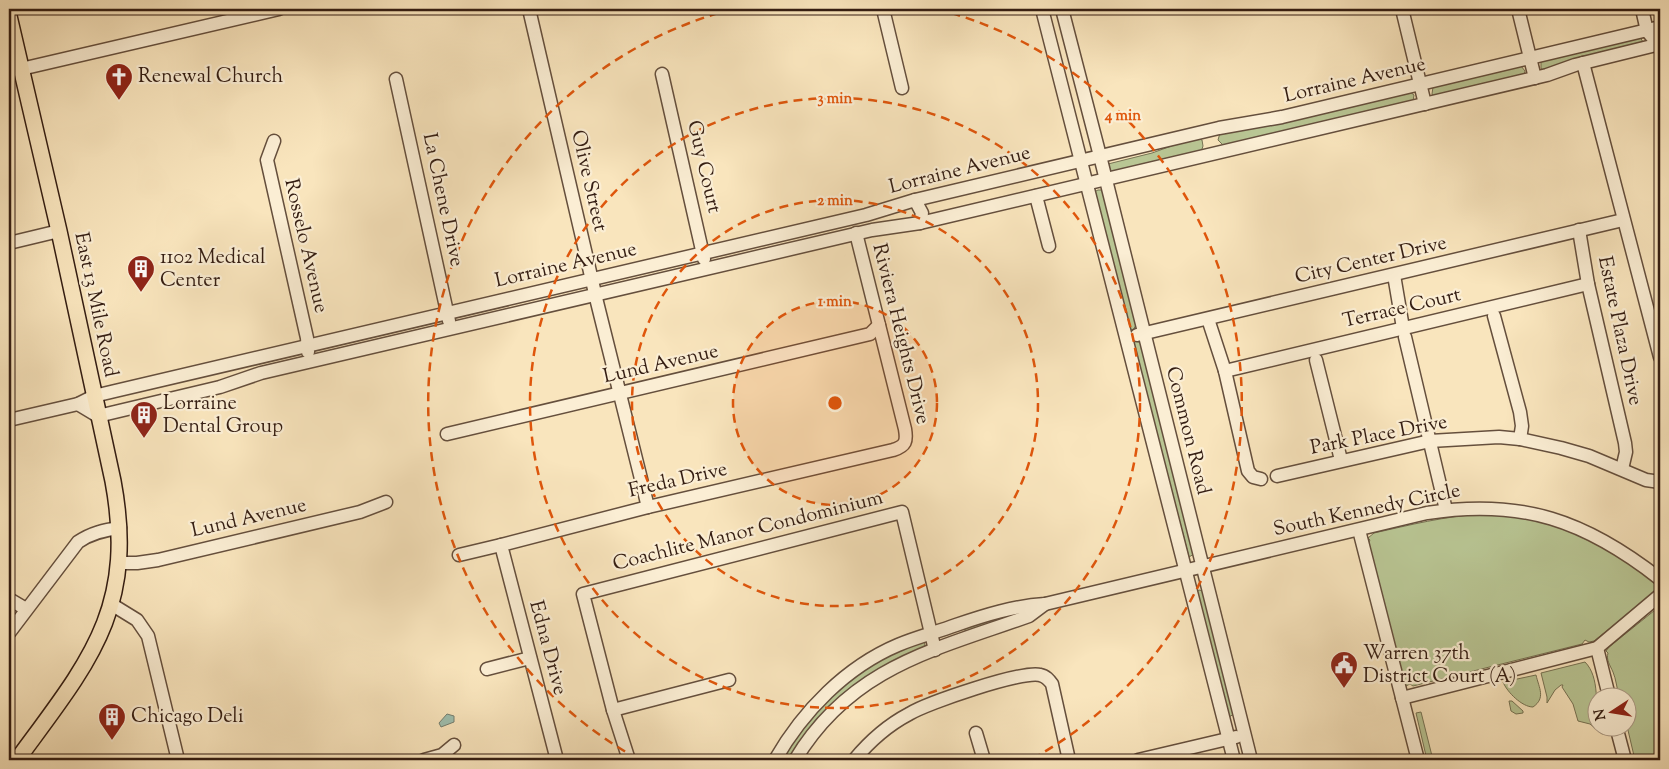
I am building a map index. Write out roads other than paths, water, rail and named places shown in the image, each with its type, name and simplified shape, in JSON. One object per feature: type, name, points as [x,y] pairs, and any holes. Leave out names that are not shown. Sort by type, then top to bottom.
[{"type":"main road","name":"East 13 Mile Road","points":[[9,16],[114,481],[120,528],[119,563],[111,604],[104,627],[87,662],[17,760]]},
{"type":"street","points":[[21,69],[279,9]]},
{"type":"street","name":"Olive Street","points":[[529,9],[591,279],[648,507]]},
{"type":"street","points":[[883,9],[902,88]]},
{"type":"street","name":"Common Road","points":[[1042,9],[1234,760]]},
{"type":"street","name":"Common Road","points":[[1062,9],[1251,760]]},
{"type":"street","points":[[1402,9],[1425,104]]},
{"type":"street","points":[[1518,9],[1535,78]]},
{"type":"street","points":[[1642,9],[1647,30],[1659,45]]},
{"type":"street","name":"Lorraine Avenue","points":[[9,420],[78,404],[94,396],[866,215],[915,200],[1220,128],[1282,117],[1660,27]]},
{"type":"street","name":"Lorraine Avenue","points":[[98,416],[206,390],[251,375],[879,228],[920,223],[1106,180],[1535,78],[1583,63],[1659,45]]},
{"type":"street","points":[[1583,63],[1660,357]]},
{"type":"street","name":"Guy Court","points":[[662,74],[706,269]]},
{"type":"street","name":"La Chene Drive","points":[[396,79],[451,329]]},
{"type":"street","points":[[1070,116],[1088,111]]},
{"type":"street","name":"Rosselo Avenue","points":[[274,141],[267,160],[311,362]]},
{"type":"street","points":[[1036,196],[1049,246]]},
{"type":"street","points":[[915,200],[922,213],[920,223]]},
{"type":"street","name":"City Center Drive","points":[[1127,338],[1623,220]]},
{"type":"street","name":"Estate Plaza Drive","points":[[1580,230],[1588,284],[1625,443],[1626,452],[1622,469]]},
{"type":"street","points":[[9,243],[59,231]]},
{"type":"street","name":"Riviera Heights Drive","points":[[856,234],[905,429],[905,444]]},
{"type":"street","points":[[1394,275],[1404,332],[1446,510]]},
{"type":"street","name":"Terrace Court","points":[[1225,371],[1404,332],[1588,284]]},
{"type":"street","points":[[1494,316],[1520,412],[1522,426],[1520,439]]},
{"type":"street","points":[[1208,319],[1225,371],[1248,470],[1253,477],[1261,479]]},
{"type":"street","name":"Lund Avenue","points":[[447,434],[870,334],[879,324]]},
{"type":"street","points":[[1316,360],[1341,460]]},
{"type":"street","points":[[202,371],[201,382],[206,390]]},
{"type":"street","points":[[78,404],[98,416]]},
{"type":"street","name":"Park Place Drive","points":[[1277,476],[1430,441],[1499,438],[1520,439],[1570,450],[1646,480],[1660,482]]},
{"type":"street","name":"Freda Drive","points":[[459,554],[648,507],[893,450],[901,448],[905,444]]},
{"type":"street","name":"Lund Avenue","points":[[119,563],[137,564],[155,561],[360,512],[386,502]]},
{"type":"street","name":"South Kennedy Circle","points":[[1045,604],[1400,519],[1446,510],[1488,508],[1514,510],[1551,518],[1584,530],[1624,552],[1660,579]]},
{"type":"street","name":"Coachlite Manor Condominium","points":[[629,760],[583,594],[902,512],[935,650]]},
{"type":"street","points":[[9,633],[78,542],[98,532],[120,528]]},
{"type":"street","points":[[1359,530],[1418,760]]},
{"type":"street","name":"Edna Drive","points":[[501,545],[556,760]]},
{"type":"street","points":[[1402,698],[1596,648],[1660,594]]},
{"type":"street","points":[[9,599],[26,609]]},
{"type":"street","points":[[111,604],[137,620],[148,636],[178,760]]},
{"type":"street","points":[[775,760],[807,714],[840,682],[862,665],[885,651],[930,633],[998,612],[1026,605],[1045,604]]},
{"type":"street","points":[[795,760],[823,722],[852,694],[875,677],[895,666],[935,650],[1029,616],[1045,604]]},
{"type":"street","points":[[1596,648],[1606,686]]},
{"type":"street","points":[[487,669],[530,658]]},
{"type":"street","points":[[854,760],[879,734],[908,714],[949,697],[1031,674],[1039,674],[1046,677],[1052,684],[1069,760]]},
{"type":"street","points":[[614,710],[729,680]]},
{"type":"street","points":[[976,733],[984,760]]},
{"type":"street","points":[[1138,760],[1245,735]]},
{"type":"street","points":[[1619,736],[1625,760]]},
{"type":"street","points":[[424,760],[442,755],[454,745]]},
{"type":"place","name":"Renewal Church","points":[[119,101]]},
{"type":"place","name":"1102 Medical Center","points":[[141,293]]},
{"type":"place","name":"Lorraine Dental Group","points":[[144,439]]},
{"type":"place","name":"Warren 37th District Court (A)","points":[[1344,689]]},
{"type":"place","name":"Chicago Deli","points":[[112,741]]}]
